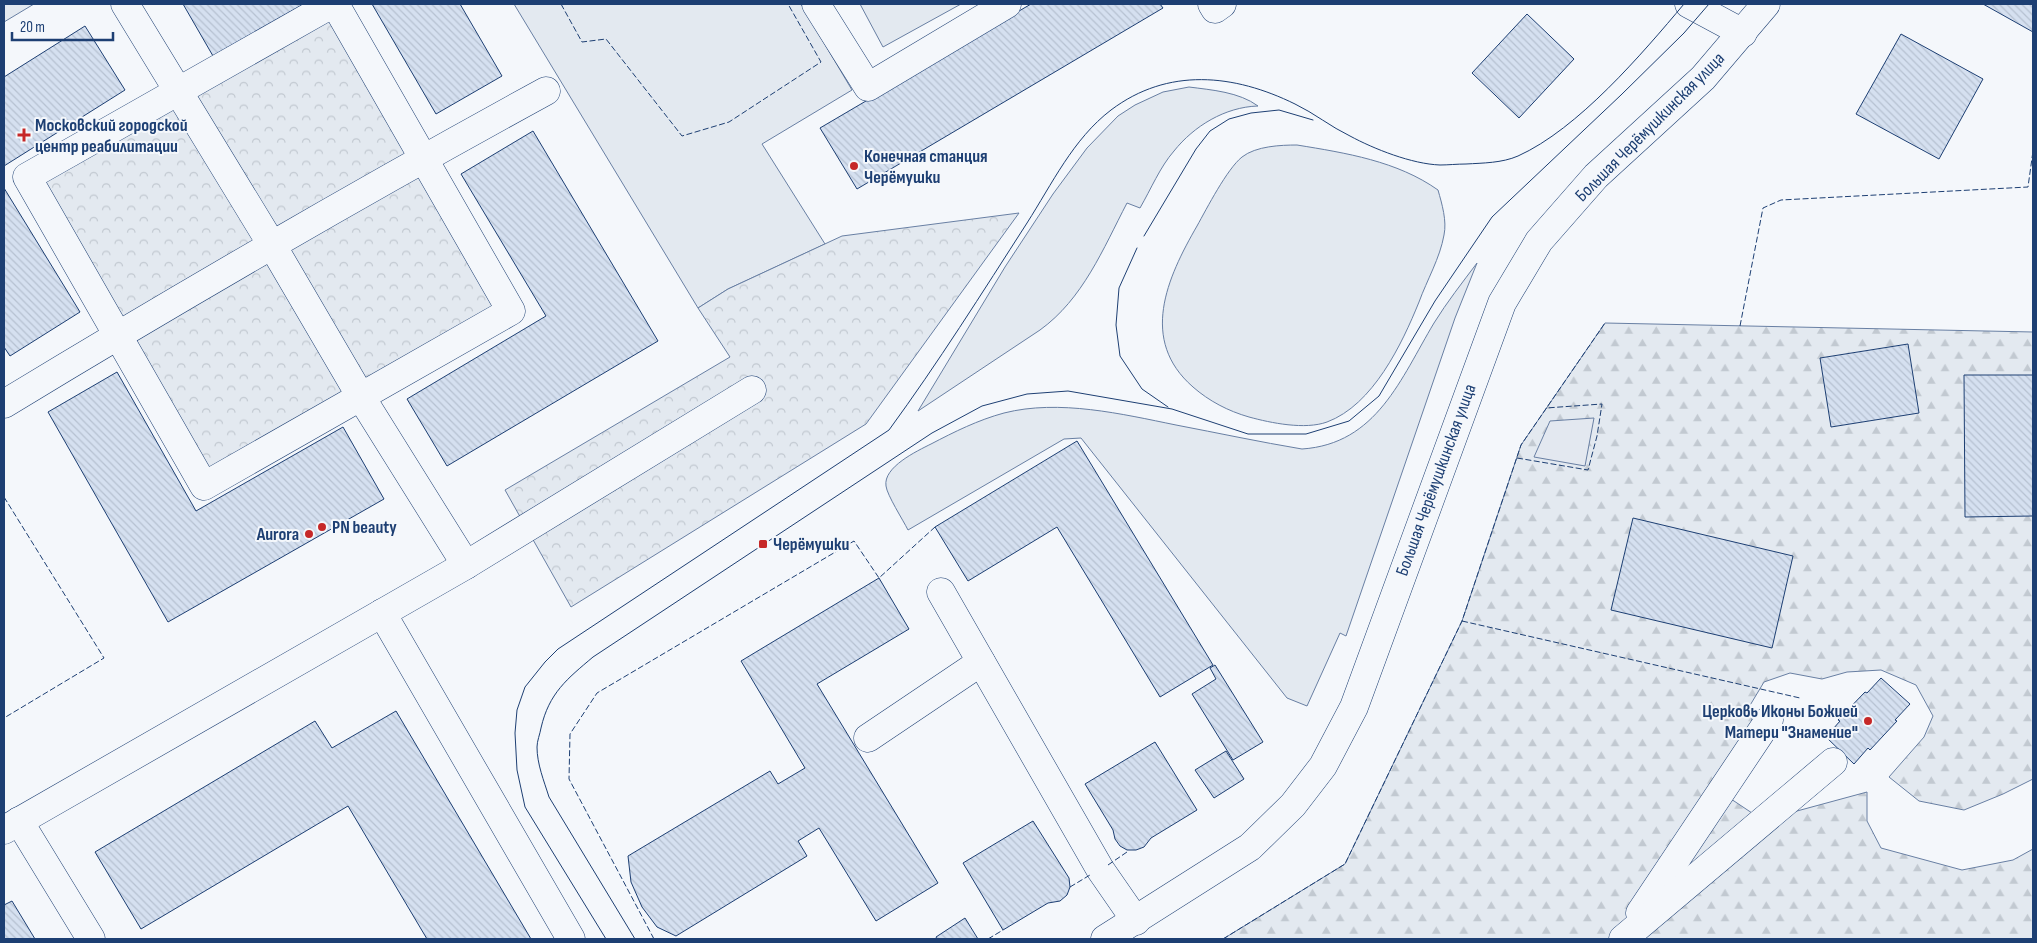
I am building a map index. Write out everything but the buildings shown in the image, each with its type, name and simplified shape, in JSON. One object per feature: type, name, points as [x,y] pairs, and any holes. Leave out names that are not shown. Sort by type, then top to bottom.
[{"type":"street","points":[[126,4],[361,396],[466,565]]},
{"type":"street","points":[[333,4],[511,311],[204,486],[27,177],[179,91],[333,4]]},
{"type":"street","points":[[816,4],[868,87],[1007,4]]},
{"type":"street","points":[[832,31],[839,4]]},
{"type":"street","points":[[1212,4],[1215,9],[1222,4]]},
{"type":"street","points":[[1689,4],[1743,33]]},
{"type":"street","name":"Большая Черёмушкинская улица","points":[[1125,932],[1250,847],[1293,805],[1323,766],[1354,707],[1502,303],[1539,241],[1590,183],[1703,78],[1766,4]]},
{"type":"street","points":[[4,404],[272,245],[423,158],[546,91]]},
{"type":"street","points":[[91,939],[12,826],[466,565],[752,390]]},
{"type":"street","points":[[941,592],[1100,869],[1125,932]]},
{"type":"street","points":[[382,614],[571,939]]},
{"type":"street","points":[[868,738],[981,662]]},
{"type":"street","points":[[1623,939],[1769,720]]},
{"type":"street","points":[[1623,939],[1833,762]]},
{"type":"green space","points":[[4,4],[34,4],[4,22]]},
{"type":"green space","points":[[514,4],[801,4],[852,90],[762,144],[825,244],[728,289],[698,308]]},
{"type":"green space","points":[[860,4],[961,4],[883,47]]},
{"type":"green space","points":[[329,17],[495,305],[208,470],[42,181]]},
{"type":"green space","points":[[1189,87],[1234,95],[1251,101],[1258,106],[1246,107],[1222,114],[1201,126],[1182,142],[1164,164],[1140,208],[1127,203],[1091,272],[1068,304],[1055,318],[1040,330],[918,411],[1005,267],[1053,194],[1087,148],[1118,116],[1135,105],[1163,92]]},
{"type":"green space","points":[[1297,145],[1334,151],[1388,165],[1422,180],[1438,190],[1445,224],[1440,252],[1412,319],[1395,354],[1372,388],[1343,414],[1327,422],[1298,426],[1249,417],[1226,409],[1206,397],[1193,387],[1176,369],[1167,349],[1163,329],[1168,287],[1176,266],[1230,170],[1242,157],[1254,150]]},
{"type":"green space","points":[[1019,213],[866,424],[571,607],[505,490],[730,357],[698,308],[728,289],[842,236]]},
{"type":"green space","points":[[1477,263],[1455,318],[1346,636],[1340,633],[1307,706],[1287,698],[1081,438],[1064,439],[908,530],[887,490],[886,479],[890,472],[910,455],[976,423],[1004,413],[1025,409],[1046,407],[1068,408],[1112,413],[1302,449],[1328,444],[1350,435],[1384,405],[1398,386],[1439,315]]},
{"type":"green space","points":[[1605,323],[2033,332],[2033,779],[1964,810],[1919,801],[1889,777],[1924,737],[1933,716],[1916,685],[1881,670],[1847,672],[1822,679],[1790,673],[1764,682],[1749,707],[1755,732],[1728,797],[1755,815],[1797,811],[1867,792],[1867,821],[1881,848],[1962,870],[2013,860],[2033,849],[2033,939],[1223,939],[1345,864],[1462,621],[1521,445]]},
{"type":"shaded area","points":[[1594,418],[1585,466],[1534,457],[1550,421]]},
{"type":"tram line","points":[[606,939],[525,807],[517,770],[515,733],[517,710],[525,687],[558,649],[889,430],[960,328],[1074,148],[1085,134],[1111,110],[1133,96],[1155,87],[1178,81],[1225,81],[1249,86],[1272,94],[1302,108],[1360,141],[1406,159],[1440,165],[1506,160],[1541,144],[1586,109],[1629,67],[1684,4]]},
{"type":"tram line","points":[[635,939],[549,797],[538,760],[537,742],[549,705],[567,680],[593,657],[932,433],[982,406],[1027,394],[1068,391],[1172,409],[1248,434],[1306,434],[1349,421],[1379,396],[1435,301],[1492,217],[1621,95],[1684,33],[1709,4]]},
{"type":"tram line","points":[[1144,236],[1196,149],[1210,131],[1229,119],[1251,113],[1279,110],[1313,120]]},
{"type":"tram line","points":[[1137,248],[1119,288],[1116,325],[1120,356],[1142,389],[1168,407]]},
{"type":"fence","points":[[561,4],[582,42],[606,39],[682,136],[729,122],[821,62],[788,4]]},
{"type":"fence","points":[[1740,326],[1763,208],[1781,200],[2028,187],[2033,151]]},
{"type":"fence","points":[[1223,939],[1345,864],[1462,621],[1521,445],[1605,323]]},
{"type":"fence","points":[[1517,458],[1588,470],[1597,436],[1602,404],[1546,408]]},
{"type":"fence","points":[[4,497],[104,658],[4,718]]},
{"type":"fence","points":[[654,939],[569,779],[570,734],[597,693],[854,541],[879,578],[935,527]]},
{"type":"fence","points":[[1462,621],[1800,698]]},
{"type":"fence","points":[[1108,865],[1127,852]]},
{"type":"fence","points":[[1070,887],[1090,875]]},
{"type":"fence","points":[[988,939],[1003,930]]},
{"type":"place","name":"Московский городской центр реабилитации","points":[[24,135]]},
{"type":"place","name":"Конечная станция Черёмушки","points":[[854,166]]},
{"type":"place","name":"PN beauty","points":[[322,527]]},
{"type":"place","name":"Aurora","points":[[309,534]]},
{"type":"place","name":"Черёмушки","points":[[763,544]]},
{"type":"place","name":"Церковь Иконы Божией Матери \"Знамение\"","points":[[1868,721]]}]
